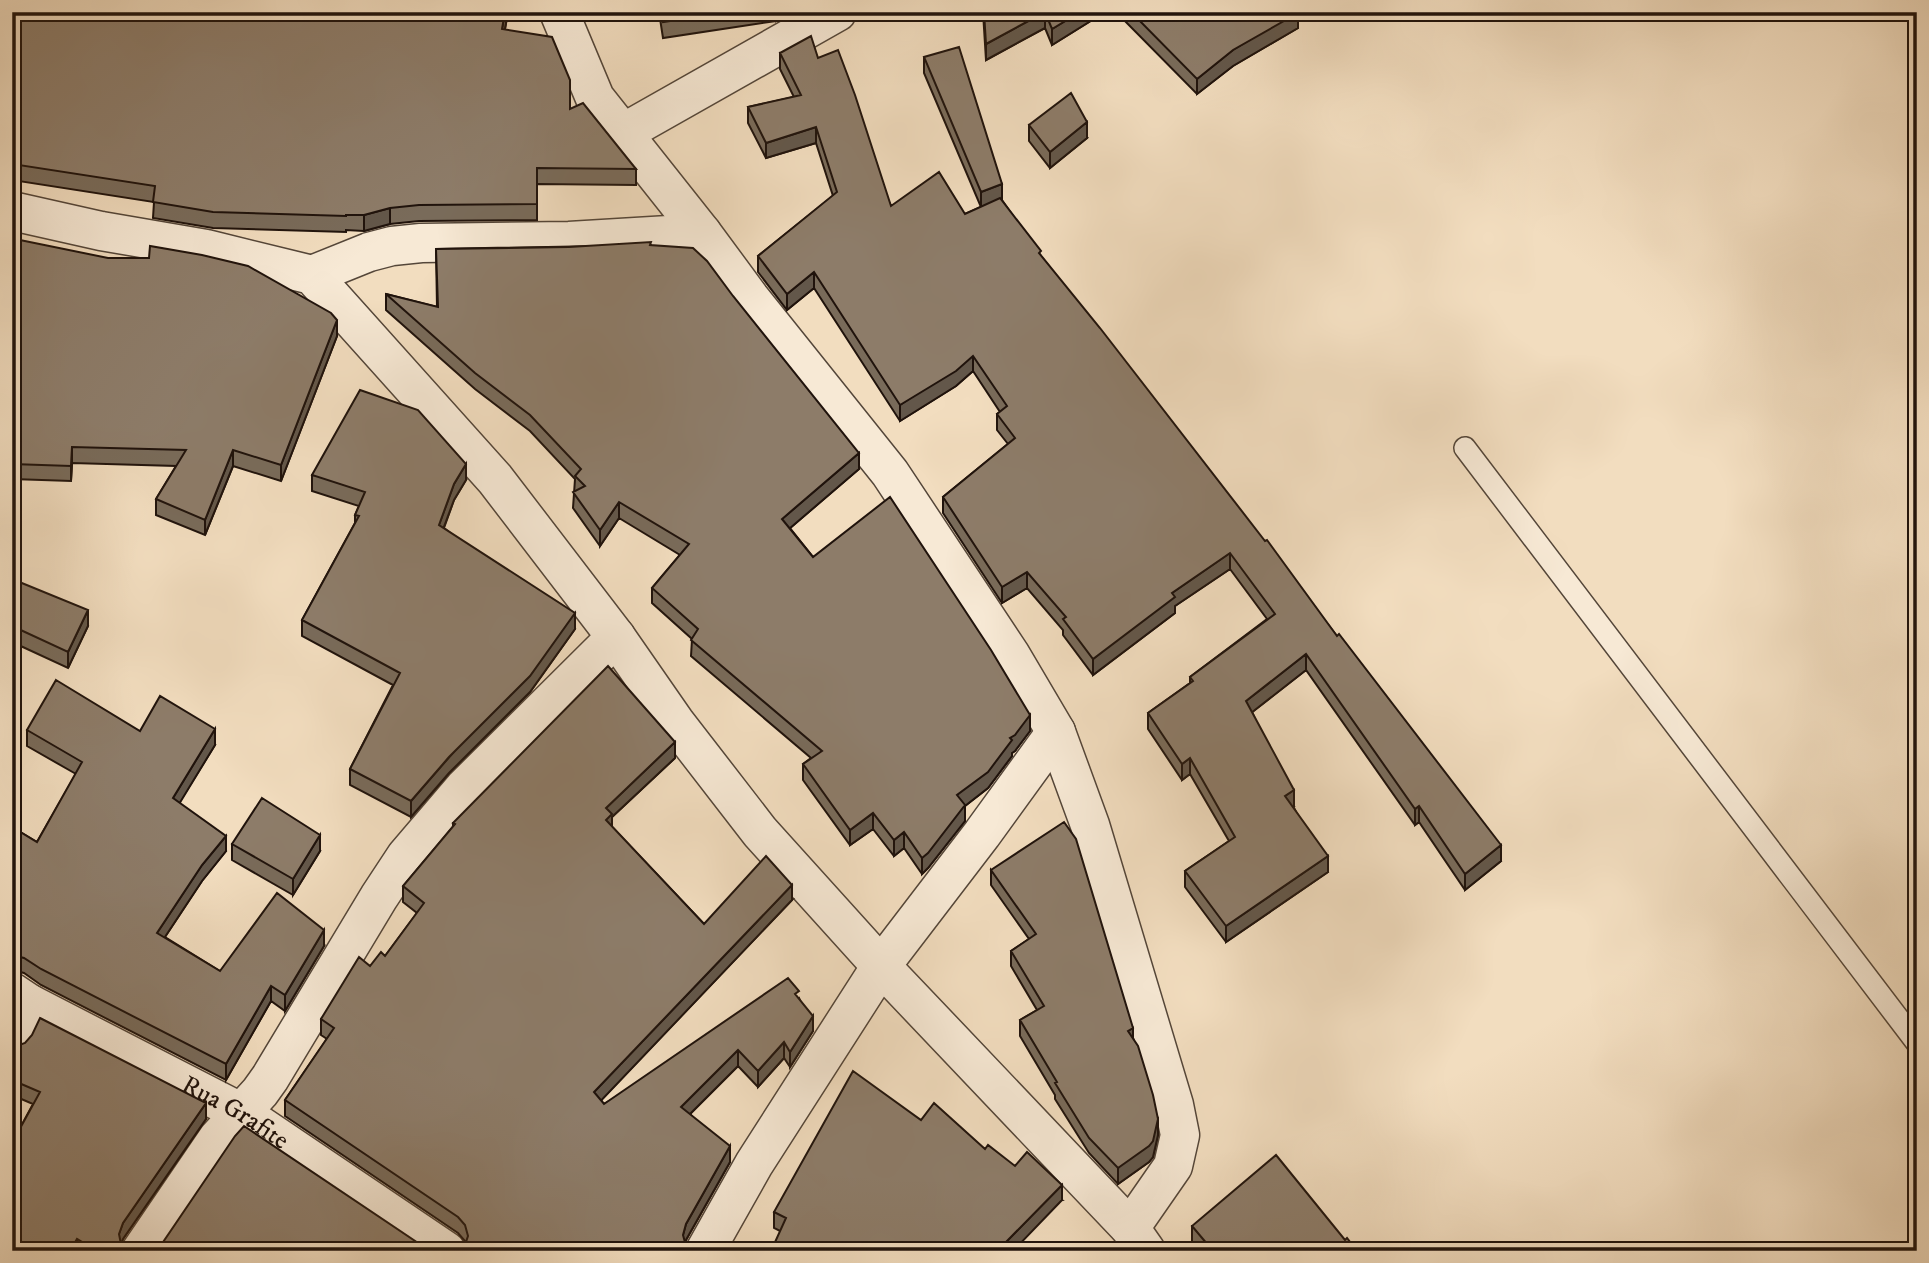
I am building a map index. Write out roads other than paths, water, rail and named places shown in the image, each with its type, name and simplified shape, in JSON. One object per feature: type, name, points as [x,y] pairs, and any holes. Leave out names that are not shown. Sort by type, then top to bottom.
[{"type":"street","points":[[12,211],[101,231],[206,249],[312,275],[495,479],[760,832],[881,966],[1138,1239],[1173,1166],[1180,1135],[1174,1105],[1090,825],[1056,732],[1010,654],[890,473],[595,98],[559,12]]},
{"type":"street","points":[[624,134],[837,12]]},
{"type":"street","points":[[312,275],[392,246],[569,241],[702,233]]},
{"type":"street","points":[[141,1251],[218,1138],[270,1078],[406,856],[464,788],[616,637]]},
{"type":"street","points":[[705,1251],[754,1164],[881,966],[1056,732]]},
{"type":"street","points":[[12,1041],[21,998]]},
{"type":"street","name":"Rua Grafite","points":[[21,998],[240,1112],[446,1251]]},
{"type":"lane","points":[[1465,448],[1917,1043]]}]
